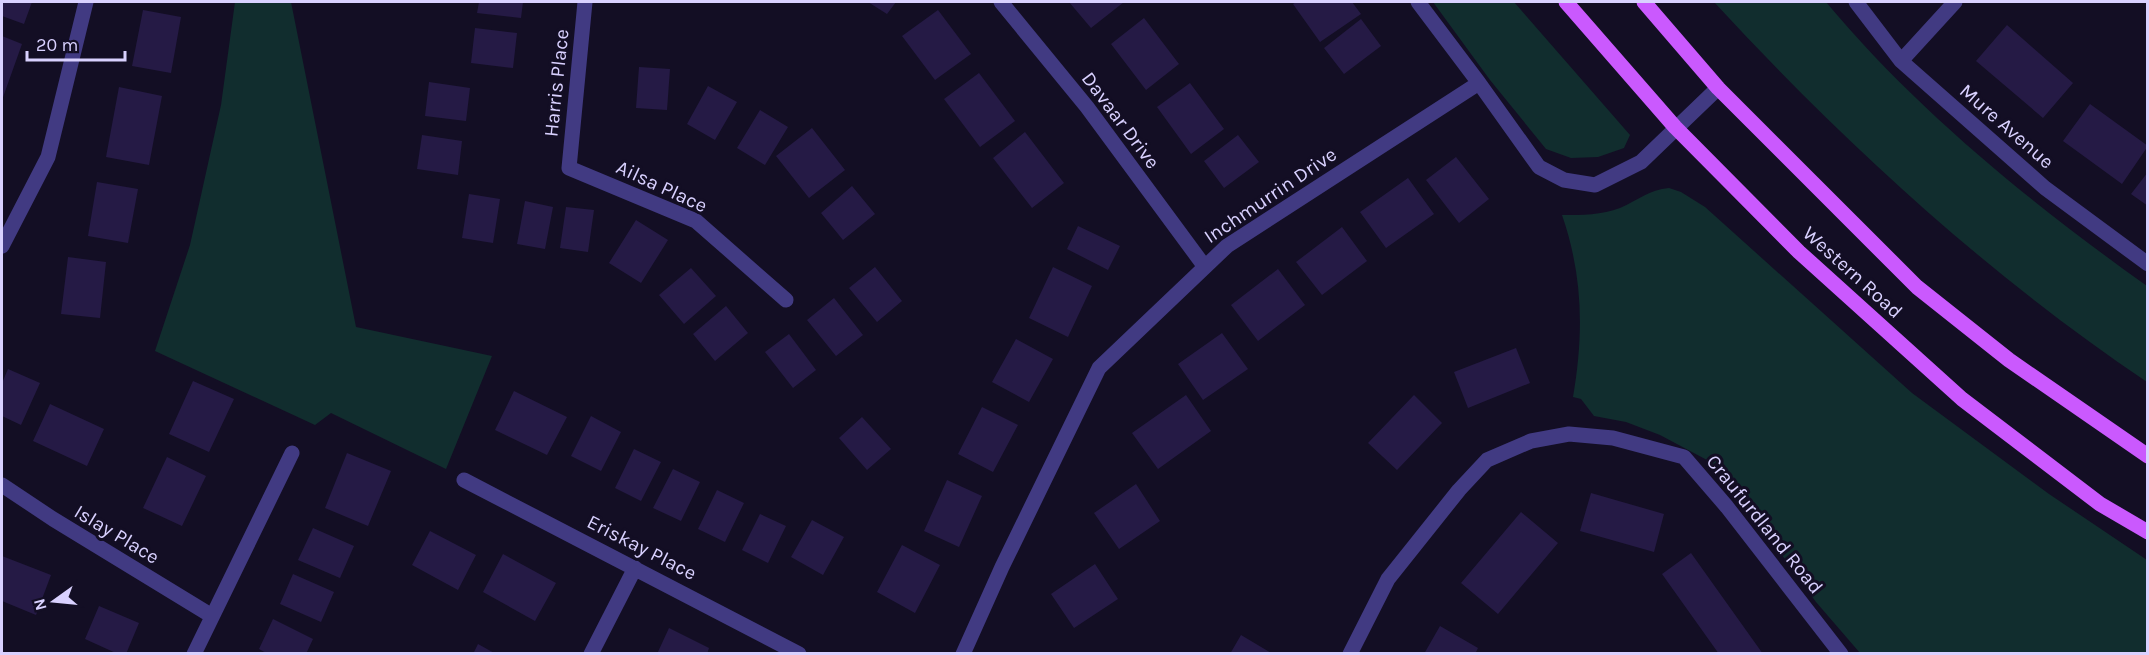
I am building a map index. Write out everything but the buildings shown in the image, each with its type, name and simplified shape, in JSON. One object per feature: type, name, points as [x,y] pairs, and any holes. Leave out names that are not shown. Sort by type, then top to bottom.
[{"type":"main road","name":"Western Road","points":[[1566,2],[1674,127],[1799,252],[1962,399],[2100,504],[2148,532]]},
{"type":"main road","name":"Western Road","points":[[1644,2],[1718,88],[1917,287],[2009,360],[2148,456]]},
{"type":"street","points":[[2,246],[48,157],[86,2]]},
{"type":"street","name":"Harris Place","points":[[569,168],[585,2]]},
{"type":"street","name":"Davaar Drive","points":[[1001,2],[1087,107],[1205,267]]},
{"type":"street","points":[[1418,2],[1539,167],[1564,180],[1595,185],[1641,162],[1674,127],[1718,88]]},
{"type":"street","name":"Mure Avenue","points":[[1856,2],[1901,61],[2045,188],[2148,264]]},
{"type":"street","points":[[1901,61],[1955,2]]},
{"type":"street","name":"Inchmurrin Drive","points":[[963,654],[1002,567],[1099,368],[1227,246],[1479,83]]},
{"type":"street","name":"Ailsa Place","points":[[569,168],[696,220],[786,300]]},
{"type":"street","name":"Craufurdland Road","points":[[1350,654],[1388,579],[1459,490],[1487,460],[1531,441],[1569,434],[1612,438],[1684,457],[1727,507],[1841,654]]},
{"type":"street","points":[[194,654],[292,453]]},
{"type":"street","name":"Eriskay Place","points":[[464,480],[799,654]]},
{"type":"street","name":"Islay Place","points":[[2,485],[63,525],[213,616]]},
{"type":"street","points":[[591,654],[635,568]]},
{"type":"green space","points":[[235,2],[291,2],[356,327],[492,356],[446,469],[331,413],[315,425],[155,351],[190,245],[221,105]]},
{"type":"green space","points":[[1433,2],[1514,2],[1630,135],[1624,148],[1598,157],[1571,158],[1546,149],[1490,80]]},
{"type":"green space","points":[[1714,2],[1826,2],[1898,81],[1937,118],[2019,189],[2147,286],[2147,382],[2088,341],[2031,297],[1920,205],[1814,106]]},
{"type":"green space","points":[[1669,188],[1681,192],[1705,207],[1912,393],[2049,494],[2147,560],[2147,653],[1860,653],[1816,602],[1748,508],[1707,460],[1660,435],[1626,422],[1594,416],[1581,399],[1573,397],[1579,350],[1580,305],[1574,260],[1562,215],[1606,212],[1620,208],[1649,193]]}]
